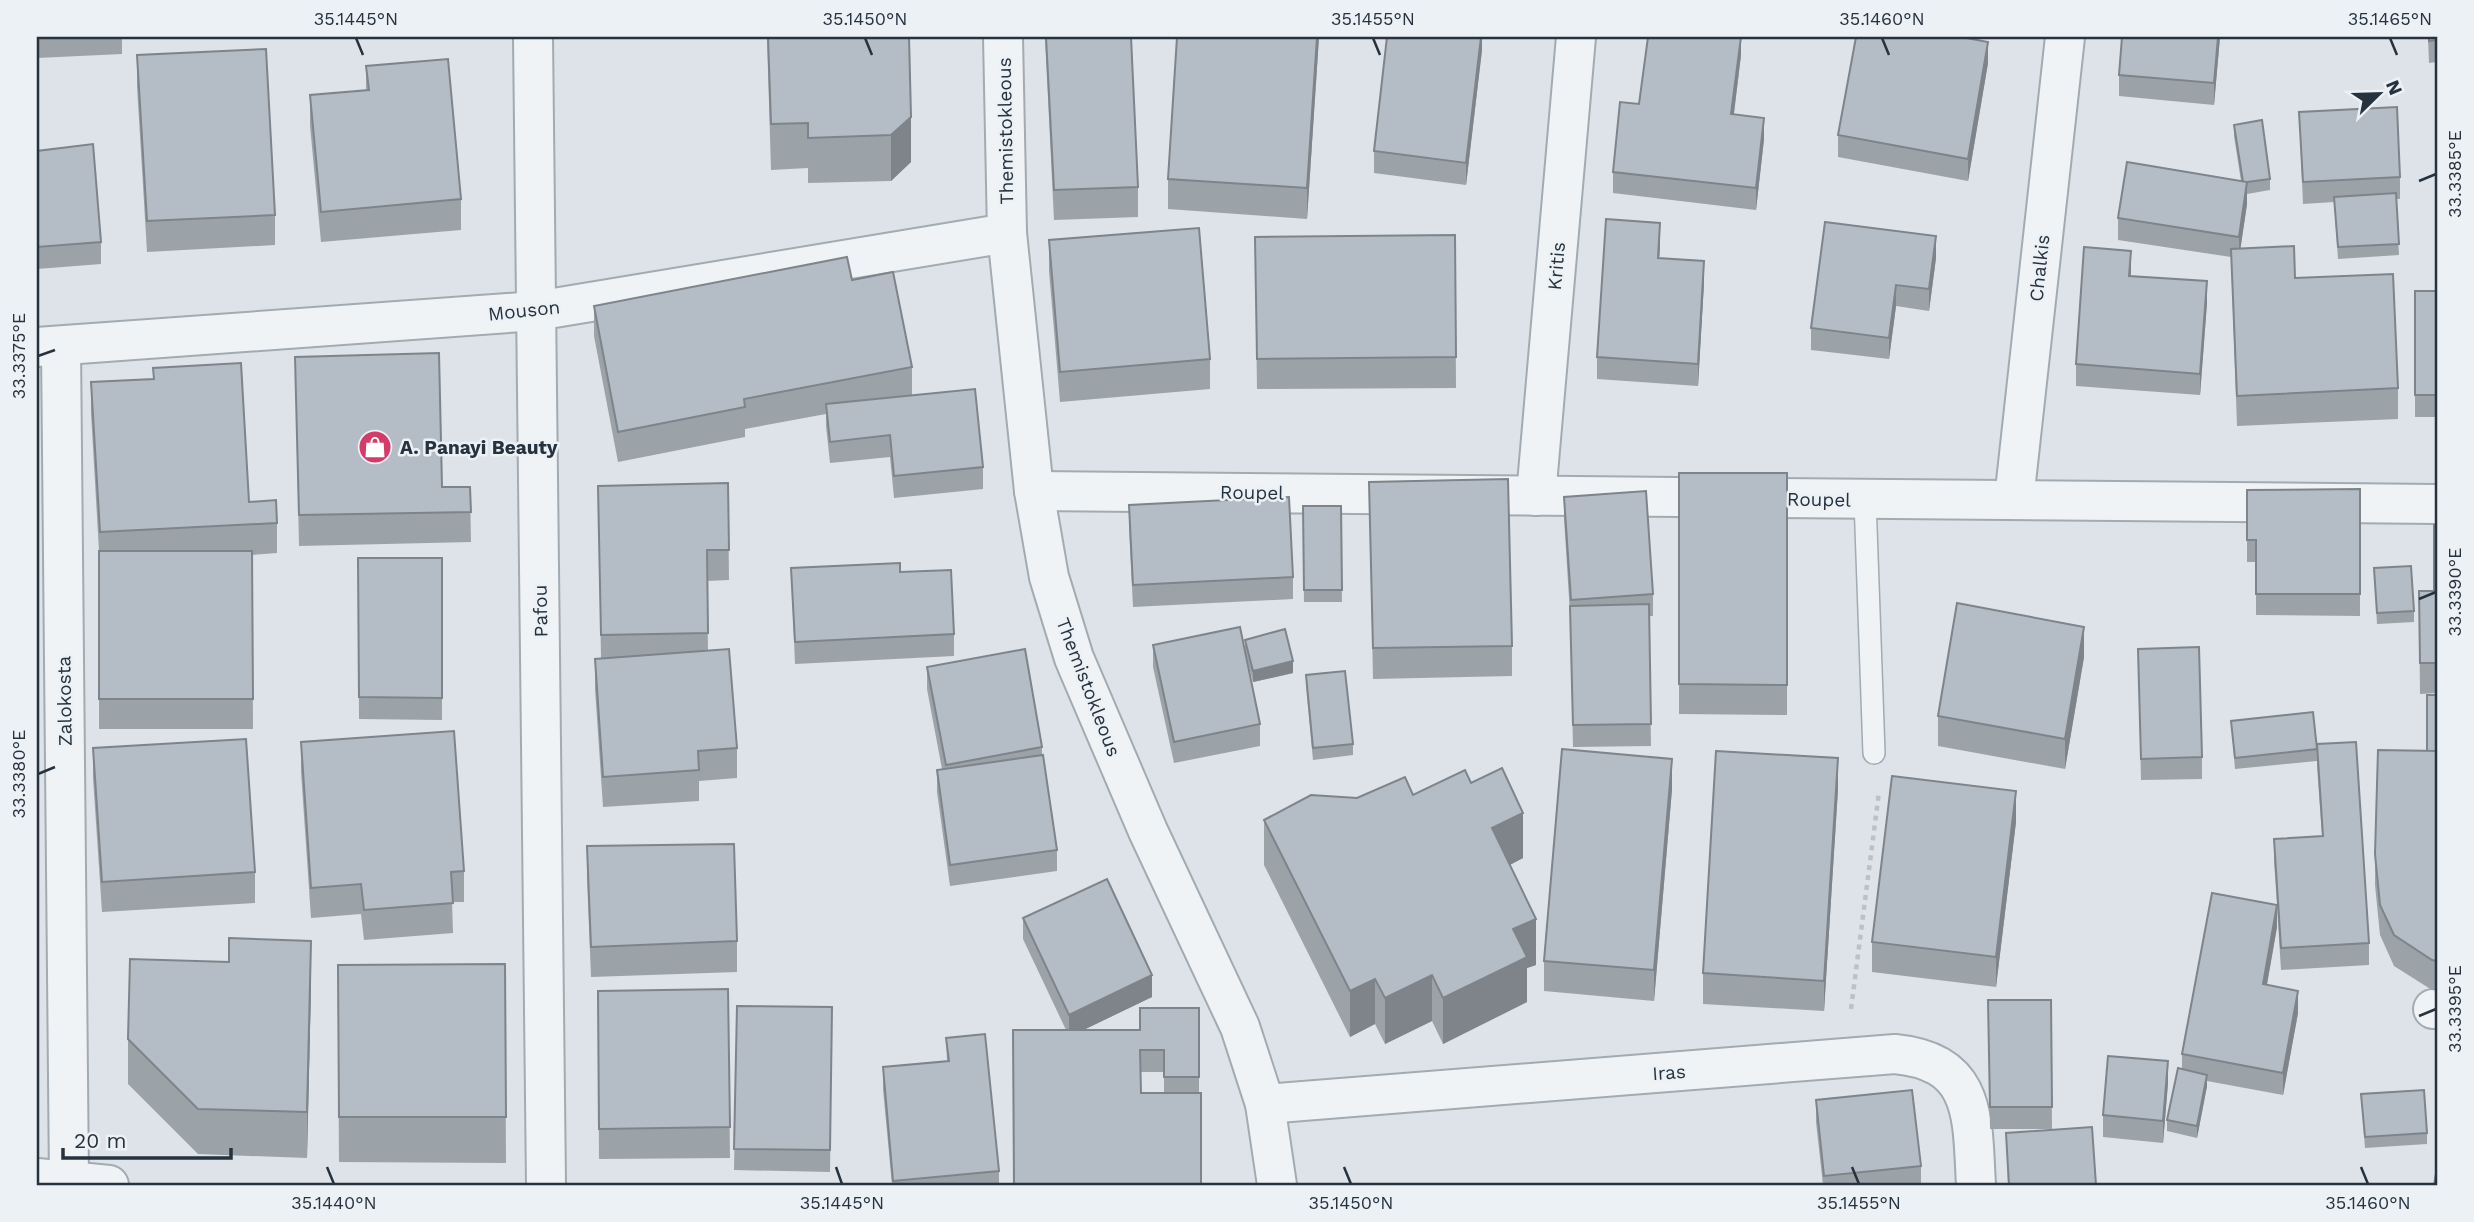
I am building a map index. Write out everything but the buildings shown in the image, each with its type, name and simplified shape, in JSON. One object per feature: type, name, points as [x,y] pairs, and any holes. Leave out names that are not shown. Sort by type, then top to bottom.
[{"type":"street","name":"Pafou","points":[[533,37],[547,1185]]},
{"type":"street","name":"Themistokleous","points":[[1003,37],[1007,233],[1034,491],[1049,577],[1074,659],[1148,831],[1240,1027],[1265,1104],[1277,1185]]},
{"type":"street","name":"Kritis","points":[[1536,496],[1576,37]]},
{"type":"street","name":"Chalkis","points":[[2014,500],[2065,37]]},
{"type":"street","name":"Mouson","points":[[49,347],[536,311],[1007,233]]},
{"type":"street","name":"Zalokosta","points":[[49,347],[53,1180]]},
{"type":"street","name":"Roupel","points":[[1034,491],[2437,504]]},
{"type":"street","name":"Iras","points":[[1265,1104],[1895,1054],[1916,1056],[1935,1063],[1953,1076],[1966,1094],[1972,1114],[1976,1185]]},
{"type":"street","points":[[53,1180],[109,1185]]},
{"type":"lane","points":[[1865,499],[1874,753]]},
{"type":"path","points":[[1845,1058],[1881,781],[1874,753]]},
{"type":"place","name":"A. Panayi Beauty","points":[[375,447]]}]
